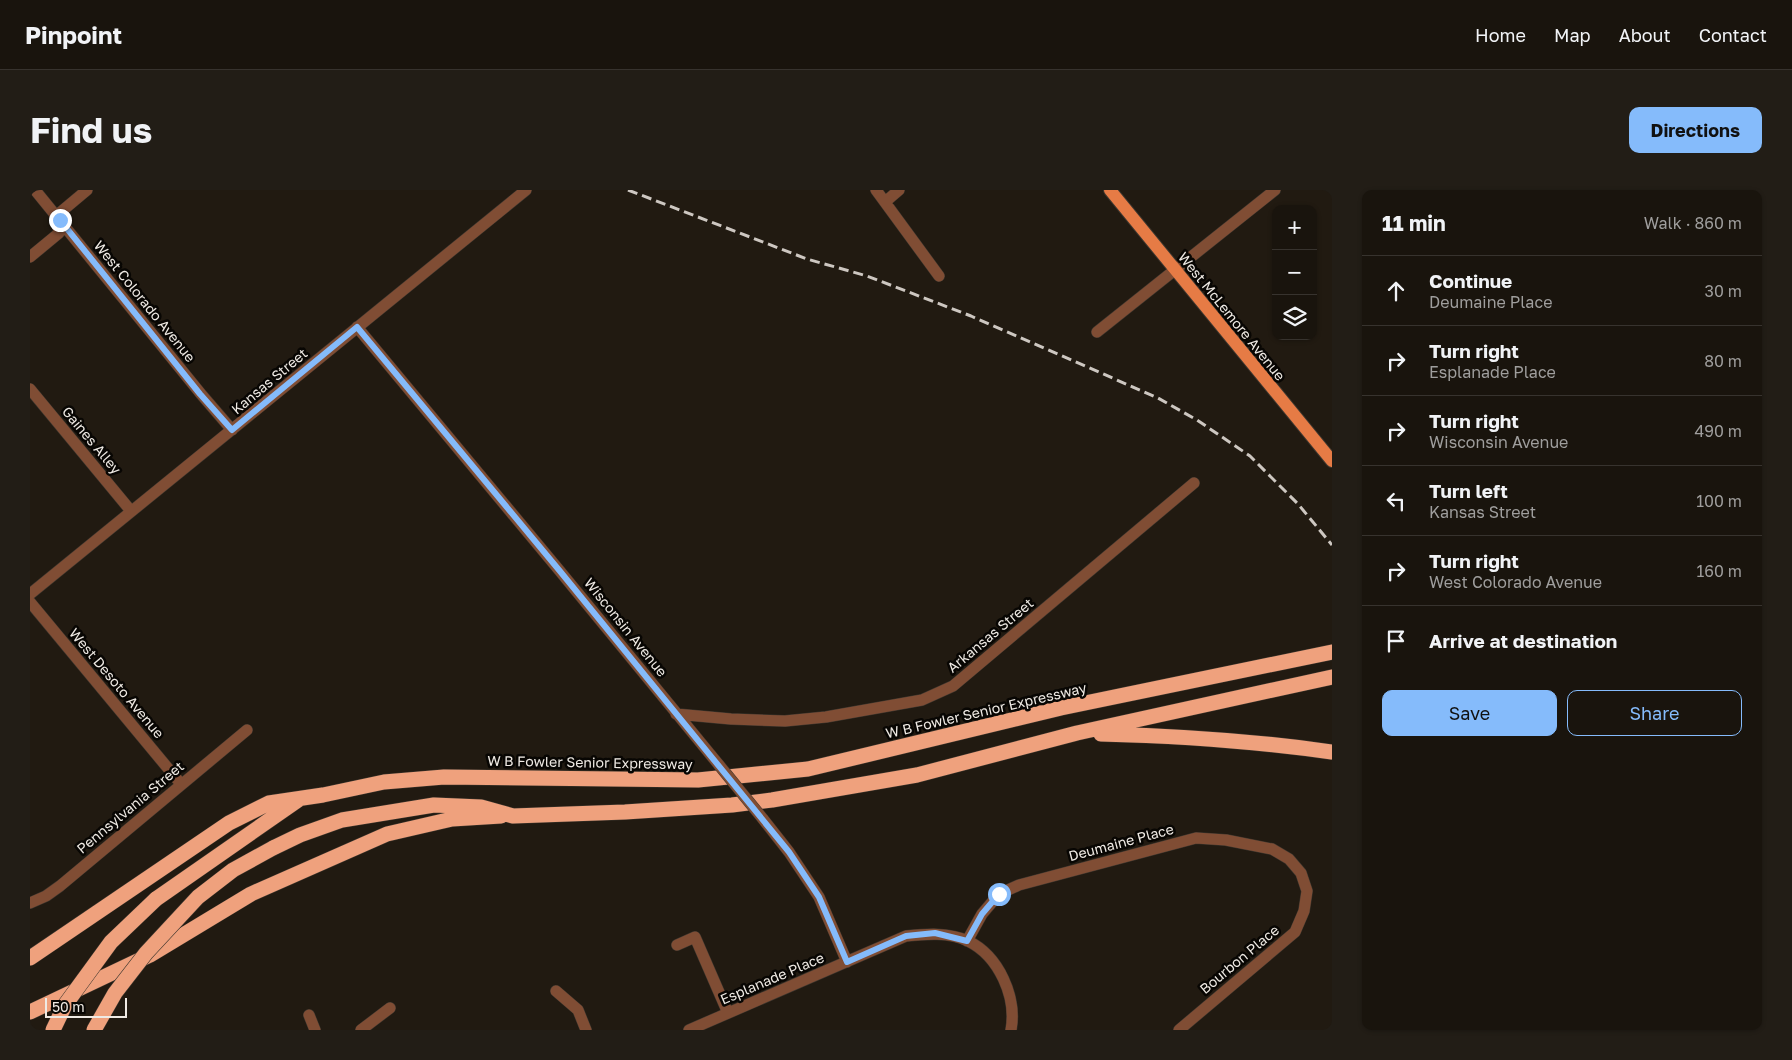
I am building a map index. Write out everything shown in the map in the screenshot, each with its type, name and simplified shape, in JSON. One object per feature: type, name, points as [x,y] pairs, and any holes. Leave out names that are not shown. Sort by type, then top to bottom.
[{"type":"highway","name":"W B Fowler Senior Expressway","points":[[53,1030],[65,1005],[112,942],[156,899],[302,798],[384,782],[444,777],[698,780],[808,769],[1061,708],[1332,652]]},
{"type":"highway","points":[[30,1012],[150,955],[251,894],[387,834],[452,819],[625,812],[732,805],[772,800],[917,775],[1077,733],[1332,677]]},
{"type":"highway","points":[[1077,733],[1170,736],[1332,752]]},
{"type":"highway","points":[[30,958],[230,823],[268,803],[302,798]]},
{"type":"highway","points":[[94,1030],[115,993],[146,953],[198,897],[233,870],[273,848],[300,835],[342,820],[434,805],[481,807],[513,816]]},
{"type":"main road","name":"West McLemore Avenue","points":[[1110,190],[1332,461]]},
{"type":"street","name":"West Colorado Avenue","points":[[35,190],[200,394],[232,430]]},
{"type":"street","points":[[30,257],[58,233],[56,216],[87,190]]},
{"type":"street","name":"Kansas Street","points":[[30,594],[526,190]]},
{"type":"street","points":[[876,190],[939,276]]},
{"type":"street","points":[[885,202],[899,190]]},
{"type":"street","points":[[1097,332],[1275,190]]},
{"type":"street","name":"Wisconsin Avenue","points":[[357,327],[789,852],[819,897],[847,962]]},
{"type":"street","name":"Gaines Alley","points":[[30,389],[131,511]]},
{"type":"street","name":"Arkansas Street","points":[[676,714],[785,721],[826,717],[922,700],[953,686],[1194,483]]},
{"type":"street","name":"West Desoto Avenue","points":[[30,602],[181,784]]},
{"type":"street","name":"Pennsylvania Street","points":[[30,903],[46,896],[60,886],[247,730]]},
{"type":"street","name":"Deumaine Place","points":[[967,941],[982,914],[999,894],[1019,885],[1196,838],[1226,840],[1272,849],[1289,859],[1301,873]]},
{"type":"street","name":"Bourbon Place","points":[[1179,1030],[1295,932],[1304,911],[1307,891],[1301,873]]},
{"type":"street","name":"Esplanade Place","points":[[689,1030],[906,936],[935,933],[967,941],[990,958],[1007,987],[1014,1016],[1011,1030]]},
{"type":"street","points":[[677,946],[694,938],[728,1013]]},
{"type":"street","points":[[556,991],[578,1010],[586,1030]]},
{"type":"street","points":[[361,1030],[390,1008]]},
{"type":"street","points":[[309,1015],[315,1030]]},
{"type":"railway","points":[[628,190],[807,259],[867,276],[971,316],[1158,398],[1197,420],[1250,456],[1298,504],[1332,545]]},
{"type":"route","points":[[60,220],[200,394],[232,430],[357,327],[559,570],[789,852],[819,897],[847,962],[906,936],[935,933],[967,941],[982,914],[999,894]]}]
